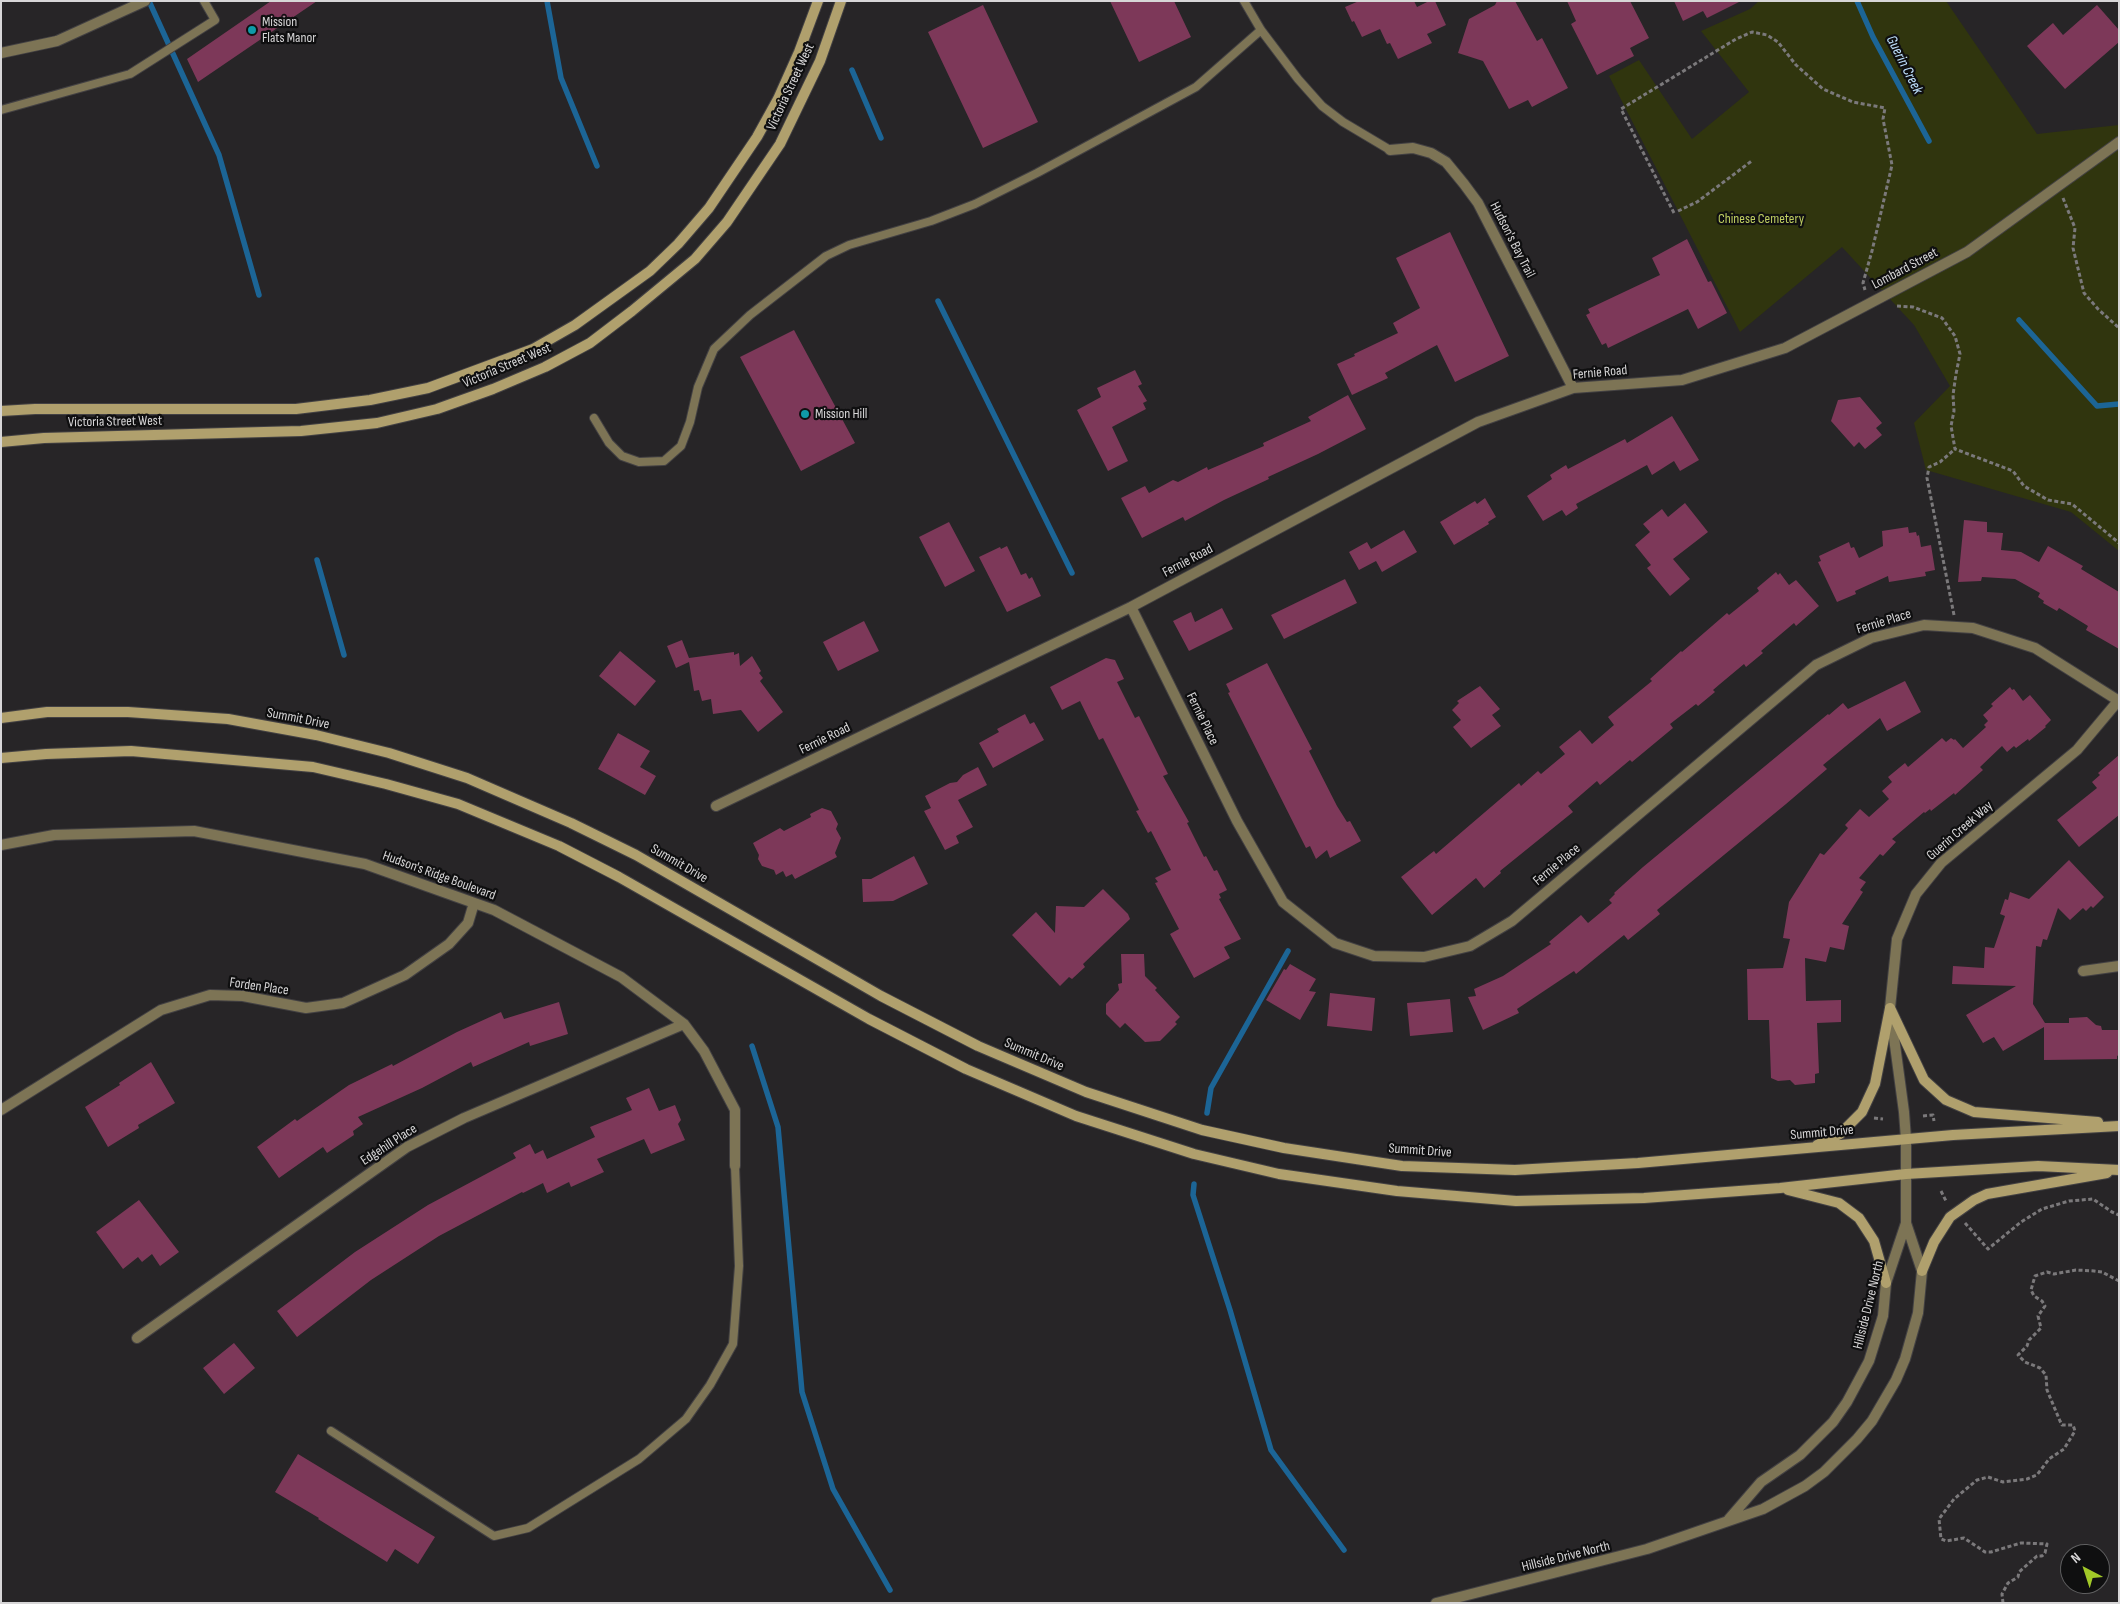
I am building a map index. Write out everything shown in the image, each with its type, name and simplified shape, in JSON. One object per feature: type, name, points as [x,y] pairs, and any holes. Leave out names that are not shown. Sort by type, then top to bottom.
[{"type":"main road","name":"Victoria Street West","points":[[1,411],[35,409],[296,409],[361,401],[428,388],[533,349],[575,325],[650,271],[678,244],[709,208],[757,137],[778,99],[799,52],[818,1]]},
{"type":"main road","name":"Victoria Street West","points":[[1,442],[44,438],[301,431],[377,423],[437,409],[493,389],[545,367],[590,343],[640,305],[695,259],[728,222],[780,144],[820,61],[841,1]]},
{"type":"main road","name":"Summit Drive","points":[[1,718],[47,712],[128,712],[228,719],[316,735],[389,753],[467,778],[571,823],[636,855],[882,996],[978,1046],[1086,1092],[1202,1130],[1284,1148],[1402,1166],[1515,1170],[1638,1163],[1906,1139],[2119,1125]]},
{"type":"main road","points":[[1,758],[46,754],[131,751],[313,767],[386,784],[458,804],[559,846],[619,877],[868,1019],[966,1069],[1076,1116],[1194,1154],[1269,1172],[1397,1191],[1516,1201],[1644,1198],[1780,1188],[1906,1174],[2038,1166],[2119,1170]]},
{"type":"main road","points":[[1890,1008],[1924,1080],[1946,1100],[1974,1112],[2119,1125]]},
{"type":"main road","points":[[1810,1148],[1840,1134],[1862,1112],[1875,1084],[1890,1008]]},
{"type":"main road","points":[[1922,1271],[1934,1242],[1950,1217],[1974,1200],[1987,1194],[2119,1170]]},
{"type":"main road","points":[[1780,1188],[1839,1203],[1859,1218],[1870,1233],[1886,1283]]},
{"type":"street","points":[[1,54],[57,41],[145,1]]},
{"type":"street","name":"Lombard Street","points":[[1682,380],[1785,348],[1967,252],[2119,142]]},
{"type":"street","name":"Hudson's Bay Trail","points":[[1390,150],[1413,148],[1431,153],[1446,162],[1464,184],[1478,204],[1573,388]]},
{"type":"street","name":"Fernie Road","points":[[716,806],[1132,607],[1478,422],[1573,388],[1682,380]]},
{"type":"street","name":"Fernie Place","points":[[1132,607],[1237,821],[1283,902],[1335,943],[1382,957],[1424,958],[1470,946],[1512,921],[1816,665],[1871,638],[1924,624],[1973,628],[2035,648],[2118,701]]},
{"type":"street","name":"Guerin Creek Way","points":[[1906,1174],[1904,1112],[1890,1008],[1897,939],[1916,894],[1942,863],[2077,750],[2118,701]]},
{"type":"street","name":"Hudson's Ridge Boulevard","points":[[1,845],[54,836],[194,831],[366,864],[494,910],[622,976],[684,1024],[704,1051],[735,1110],[735,1166]]},
{"type":"street","name":"Forden Place","points":[[1,1110],[160,1010],[210,995],[244,996],[306,1008],[343,1002],[405,975],[448,944],[468,923],[474,903]]},
{"type":"street","points":[[2083,971],[2119,966]]},
{"type":"street","name":"Edgehill Place","points":[[136,1338],[406,1147],[464,1118],[684,1024]]},
{"type":"street","name":"Hillside Drive North","points":[[1436,1603],[1629,1555],[1764,1509],[1805,1486],[1841,1456],[1872,1421],[1896,1380],[1905,1359],[1918,1313],[1922,1271],[1906,1223],[1906,1174]]},
{"type":"street","name":"Hillside Drive North","points":[[1728,1520],[1761,1482],[1800,1456],[1817,1439],[1847,1402],[1865,1368],[1877,1338],[1886,1283],[1906,1223]]},
{"type":"lane","points":[[1,110],[130,74],[215,20],[204,1]]},
{"type":"lane","points":[[1244,1],[1261,30],[1298,79],[1322,106],[1343,122],[1390,150]]},
{"type":"lane","points":[[594,418],[609,443],[622,456],[639,462],[664,461],[681,446],[690,422],[698,387],[714,349],[750,315],[826,256],[849,245],[940,218],[975,204],[1038,173],[1196,87],[1261,30]]},
{"type":"lane","points":[[331,1431],[494,1536],[528,1528],[639,1459],[686,1419],[710,1385],[733,1344],[740,1266],[735,1166]]},
{"type":"path","points":[[1674,213],[1620,109],[1736,39],[1752,32],[1767,35],[1778,42],[1796,65],[1823,89],[1853,102],[1885,108],[1883,118],[1892,165],[1863,283],[1868,304]]},
{"type":"path","points":[[1678,211],[1697,202],[1753,160]]},
{"type":"path","points":[[2058,186],[2075,228],[2073,248],[2084,293],[2119,328]]},
{"type":"path","points":[[1896,306],[1913,307],[1942,318],[1955,336],[1960,354],[1953,396],[1954,411],[1951,426],[1956,450]]},
{"type":"path","points":[[1956,450],[2013,471],[2024,486],[2048,500],[2072,504],[2119,543]]},
{"type":"path","points":[[1956,450],[1940,462],[1929,467],[1927,478],[1956,627]]},
{"type":"path","points":[[1923,1116],[1933,1115],[1934,1122]]},
{"type":"path","points":[[1941,1191],[1946,1200]]},
{"type":"path","points":[[1964,1221],[1988,1249],[2021,1222],[2042,1209],[2069,1201],[2092,1200],[2119,1215]]},
{"type":"path","points":[[2003,1603],[2002,1594],[2008,1583],[2018,1577],[2019,1572],[2036,1556],[2040,1557],[2046,1553],[2047,1544],[2022,1543],[1985,1552],[1964,1538],[1946,1541],[1941,1538],[1939,1519],[1954,1499],[1978,1480],[1988,1477],[2003,1482],[2026,1479],[2037,1475],[2049,1459],[2064,1449],[2075,1431],[2073,1426],[2062,1425],[2047,1390],[2046,1375],[2040,1368],[2025,1362],[2018,1355],[2041,1328],[2038,1316],[2045,1306],[2042,1301],[2034,1296],[2031,1290],[2035,1276],[2047,1272],[2054,1274],[2076,1270],[2094,1271],[2102,1272],[2119,1281]]},
{"type":"green space","name":"Chinese Cemetery","points":[[1759,1],[1946,1],[2037,134],[2119,125],[2119,551],[2071,512],[1926,470],[1914,423],[1950,386],[1914,325],[1842,247],[1740,332],[1609,76],[1639,60],[1692,139],[1749,92],[1701,31],[1750,9]]},
{"type":"building","name":"Mission Flats Manor","points":[[271,1],[317,1],[198,82],[187,59]]},
{"type":"building","points":[[1110,1],[1174,1],[1191,37],[1139,62]]},
{"type":"building","points":[[1359,1],[1414,1],[1417,7],[1429,1],[1435,1],[1446,25],[1427,34],[1432,43],[1398,59],[1390,43],[1387,44],[1380,29],[1362,37],[1345,7]]},
{"type":"building","points":[[1497,1],[1515,1],[1537,41],[1542,38],[1568,88],[1532,107],[1528,100],[1509,109],[1483,61],[1458,53],[1469,19],[1495,5]]},
{"type":"building","points":[[1567,1],[1630,1],[1649,38],[1630,48],[1634,56],[1597,75],[1571,24],[1576,21]]},
{"type":"building","points":[[1674,1],[1741,1],[1707,18],[1703,11],[1683,21]]},
{"type":"building","points":[[983,5],[1038,122],[983,148],[928,32]]},
{"type":"building","points":[[2097,5],[2119,30],[2119,42],[2065,89],[2027,46],[2053,23],[2063,35]]},
{"type":"building","points":[[1450,232],[1509,356],[1455,382],[1437,345],[1385,373],[1388,378],[1352,395],[1337,364],[1398,333],[1393,323],[1420,308],[1396,258]]},
{"type":"building","points":[[1687,239],[1708,282],[1711,281],[1727,313],[1698,329],[1688,309],[1608,348],[1606,343],[1602,345],[1586,315],[1590,313],[1588,309],[1660,275],[1652,258]]},
{"type":"building","name":"Mission Hill","points":[[794,330],[855,443],[801,471],[740,357]]},
{"type":"building","points":[[1135,370],[1142,384],[1138,386],[1147,401],[1143,403],[1146,409],[1112,427],[1128,461],[1108,471],[1077,410],[1101,397],[1097,388]]},
{"type":"building","points":[[1348,395],[1366,429],[1268,477],[1269,479],[1185,521],[1183,517],[1142,538],[1121,498],[1145,486],[1149,493],[1173,480],[1178,482],[1207,467],[1208,470],[1264,446],[1263,443],[1311,421],[1308,417]]},
{"type":"building","points":[[1860,397],[1882,423],[1876,428],[1882,435],[1865,449],[1859,442],[1854,447],[1831,421],[1838,400]]},
{"type":"building","points":[[1672,416],[1699,460],[1680,471],[1674,461],[1652,475],[1647,465],[1576,504],[1578,508],[1566,516],[1562,510],[1543,521],[1527,496],[1552,479],[1550,475],[1566,465],[1568,469],[1625,439],[1627,443]]},
{"type":"building","points":[[1485,498],[1496,517],[1488,522],[1489,524],[1454,545],[1440,522],[1475,501],[1477,504]]},
{"type":"building","points":[[1685,503],[1708,532],[1673,559],[1690,579],[1670,596],[1647,568],[1651,565],[1635,545],[1650,532],[1643,524],[1662,509],[1668,517]]},
{"type":"building","points":[[1964,520],[1987,522],[1987,532],[2003,533],[2001,550],[2021,552],[2039,562],[2048,546],[2083,566],[2081,569],[2119,592],[2119,649],[2086,630],[2088,626],[2059,608],[2057,611],[2043,603],[2044,601],[2038,597],[2040,593],[2015,579],[1982,577],[1981,581],[1958,582]]},
{"type":"building","points":[[949,522],[975,571],[945,587],[919,537]]},
{"type":"building","points":[[1908,527],[1909,533],[1916,532],[1917,536],[1919,535],[1921,547],[1931,545],[1935,570],[1925,572],[1926,576],[1889,582],[1888,576],[1855,591],[1856,594],[1837,602],[1818,562],[1821,561],[1819,556],[1849,542],[1851,548],[1854,547],[1859,558],[1883,546],[1882,531]]},
{"type":"building","points":[[1404,530],[1417,552],[1382,572],[1376,561],[1359,570],[1349,552],[1367,542],[1371,549]]},
{"type":"building","points":[[1007,546],[1021,575],[1026,573],[1029,579],[1032,577],[1041,596],[1007,612],[979,557],[1000,547],[1001,549]]},
{"type":"building","points":[[1776,572],[1778,575],[1780,573],[1789,585],[1796,580],[1819,606],[1796,626],[1794,623],[1761,651],[1763,653],[1746,667],[1744,664],[1713,690],[1715,692],[1698,706],[1696,704],[1670,724],[1673,728],[1632,762],[1630,760],[1600,785],[1597,781],[1568,806],[1573,812],[1500,871],[1501,873],[1484,888],[1476,878],[1432,915],[1401,877],[1434,851],[1436,854],[1519,783],[1521,786],[1538,771],[1541,774],[1565,754],[1559,747],[1580,730],[1592,744],[1614,725],[1608,717],[1652,681],[1650,679],[1681,651],[1727,613],[1729,615],[1759,591],[1757,588]]},
{"type":"building","points":[[1345,579],[1357,603],[1284,639],[1271,615]]},
{"type":"building","points":[[1222,608],[1233,629],[1189,651],[1173,621],[1191,612],[1195,622]]},
{"type":"building","points":[[864,621],[879,651],[838,671],[823,642]]},
{"type":"building","points":[[682,640],[689,658],[734,652],[734,655],[739,653],[740,666],[752,656],[761,671],[759,673],[763,678],[760,681],[783,712],[758,732],[741,710],[713,714],[711,699],[702,701],[699,690],[694,691],[689,662],[676,668],[667,646]]},
{"type":"building","points":[[620,651],[656,681],[635,706],[599,676]]},
{"type":"building","points":[[1106,658],[1115,660],[1124,679],[1117,682],[1135,718],[1139,716],[1168,774],[1163,776],[1189,822],[1187,823],[1204,857],[1206,856],[1214,871],[1217,870],[1227,890],[1219,894],[1221,898],[1219,899],[1241,939],[1224,947],[1230,958],[1194,978],[1170,934],[1179,929],[1155,883],[1158,882],[1155,878],[1171,870],[1151,831],[1148,833],[1136,811],[1139,810],[1103,738],[1099,740],[1080,701],[1062,710],[1050,687]]},
{"type":"building","points":[[1267,663],[1312,749],[1309,751],[1337,806],[1347,822],[1350,821],[1361,841],[1330,858],[1327,850],[1316,859],[1310,846],[1306,848],[1228,693],[1230,692],[1226,684]]},
{"type":"building","points":[[1905,681],[1921,712],[1887,731],[1880,718],[1823,765],[1827,769],[1657,910],[1660,914],[1628,940],[1624,935],[1576,974],[1574,971],[1517,1009],[1519,1013],[1483,1030],[1468,997],[1476,996],[1474,989],[1503,976],[1551,944],[1549,942],[1581,915],[1588,923],[1612,903],[1609,900],[1614,893],[1643,867],[1843,703],[1848,709]]},
{"type":"building","points":[[1480,686],[1500,709],[1492,715],[1501,726],[1471,748],[1453,727],[1461,720],[1452,710],[1459,703],[1457,701]]},
{"type":"building","points":[[2010,687],[2012,690],[2014,689],[2023,701],[2030,695],[2051,720],[2046,727],[2029,741],[2028,739],[2016,748],[2014,746],[2007,752],[2002,746],[1980,767],[1983,770],[1955,795],[1954,793],[1931,811],[1930,809],[1924,812],[1892,839],[1896,842],[1883,856],[1880,854],[1859,878],[1866,882],[1860,890],[1863,892],[1842,924],[1849,926],[1844,950],[1830,947],[1826,962],[1805,958],[1806,1001],[1841,1000],[1841,1022],[1817,1023],[1819,1073],[1815,1074],[1815,1083],[1795,1085],[1790,1080],[1778,1081],[1771,1078],[1769,1020],[1748,1020],[1747,969],[1783,968],[1790,939],[1783,938],[1789,902],[1820,853],[1824,855],[1848,828],[1845,825],[1860,809],[1869,817],[1889,799],[1882,791],[1892,782],[1888,777],[1905,763],[1908,767],[1942,738],[1946,742],[1951,738],[1955,739],[1963,748],[1986,727],[1984,725],[1988,721],[1983,715],[1993,706],[1991,704]]},
{"type":"building","points":[[1025,714],[1030,724],[1034,722],[1044,740],[993,768],[979,743],[999,732],[997,729]]},
{"type":"building","points":[[618,733],[650,751],[640,767],[656,776],[645,795],[598,769]]},
{"type":"building","points":[[2119,755],[2119,815],[2079,847],[2057,820],[2097,788],[2092,782],[2100,775],[2098,773]]},
{"type":"building","points":[[978,767],[987,785],[958,800],[973,827],[956,836],[959,843],[945,850],[924,811],[931,808],[925,796],[950,783],[957,782],[963,775]]},
{"type":"building","points":[[822,808],[831,811],[838,824],[836,829],[841,838],[835,853],[837,857],[795,879],[792,874],[786,877],[783,871],[776,875],[774,870],[762,866],[753,843],[780,828],[784,831],[811,817],[810,814]]},
{"type":"building","points":[[914,856],[928,884],[893,901],[863,902],[862,879],[871,879]]},
{"type":"building","points":[[2069,860],[2104,897],[2093,908],[2091,906],[2086,911],[2083,908],[2070,920],[2058,908],[2047,940],[2043,939],[2041,947],[2036,946],[2033,1004],[2045,1023],[2069,1023],[2069,1018],[2087,1017],[2096,1025],[2101,1026],[2102,1030],[2119,1030],[2119,1055],[2117,1059],[2044,1060],[2044,1027],[2003,1051],[1994,1037],[1983,1043],[1966,1015],[2016,986],[1952,984],[1953,966],[1984,968],[1985,947],[1994,948],[2005,916],[2000,914],[2005,899],[2008,900],[2010,892],[2029,899]]},
{"type":"building","points":[[1103,889],[1128,914],[1130,919],[1083,964],[1085,967],[1072,979],[1069,977],[1060,986],[1012,935],[1036,912],[1055,933],[1056,906],[1084,907]]},
{"type":"building","points":[[1121,954],[1144,954],[1145,976],[1180,1017],[1175,1022],[1177,1024],[1160,1041],[1145,1042],[1125,1023],[1120,1028],[1106,1014],[1106,1004],[1119,990],[1118,984],[1122,983]]},
{"type":"building","points":[[1290,964],[1316,979],[1309,991],[1316,992],[1300,1020],[1266,1000],[1284,969],[1286,970]]},
{"type":"building","points":[[1330,993],[1375,998],[1372,1031],[1327,1026]]},
{"type":"building","points":[[1450,999],[1453,1032],[1410,1036],[1407,1003]]},
{"type":"building","points":[[559,1002],[568,1034],[530,1046],[529,1042],[473,1067],[471,1062],[422,1088],[358,1117],[363,1124],[353,1131],[354,1135],[327,1153],[323,1147],[279,1178],[257,1147],[295,1119],[297,1121],[349,1085],[392,1064],[393,1066],[457,1032],[501,1012],[504,1019]]},
{"type":"building","points":[[151,1062],[175,1103],[138,1125],[139,1128],[108,1147],[85,1107],[120,1085],[119,1083]]},
{"type":"building","points":[[649,1088],[659,1111],[675,1105],[681,1120],[678,1124],[685,1140],[651,1154],[644,1139],[597,1159],[604,1172],[571,1187],[569,1182],[547,1193],[543,1183],[522,1192],[439,1236],[371,1280],[297,1337],[277,1311],[355,1252],[428,1205],[516,1158],[513,1153],[530,1144],[535,1154],[543,1150],[547,1159],[595,1137],[590,1127],[632,1110],[626,1098]]},
{"type":"building","points":[[139,1200],[179,1252],[160,1266],[152,1254],[142,1262],[138,1257],[123,1269],[96,1232]]},
{"type":"building","points":[[234,1343],[255,1368],[224,1394],[203,1368]]},
{"type":"building","points":[[298,1454],[435,1537],[418,1564],[395,1549],[387,1562],[275,1492]]},
{"type":"waterway","points":[[149,1],[219,155],[259,295]]},
{"type":"waterway","points":[[547,1],[561,78],[597,166]]},
{"type":"waterway","name":"Guerin Creek","points":[[1857,1],[1873,37],[1929,141]]},
{"type":"waterway","points":[[852,70],[881,138]]},
{"type":"waterway","points":[[938,301],[1072,573]]},
{"type":"waterway","name":"Guerin Creek","points":[[2019,320],[2097,406],[2119,404]]},
{"type":"waterway","points":[[317,560],[344,655]]},
{"type":"waterway","points":[[1207,1113],[1211,1088],[1288,951]]},
{"type":"waterway","points":[[752,1046],[778,1127],[802,1392],[833,1489],[890,1590]]},
{"type":"waterway","points":[[1194,1184],[1193,1195],[1230,1310],[1271,1450],[1344,1550]]},
{"type":"place","name":"Mission Flats Manor","points":[[252,30]]},
{"type":"place","name":"Mission Hill","points":[[805,414]]}]
